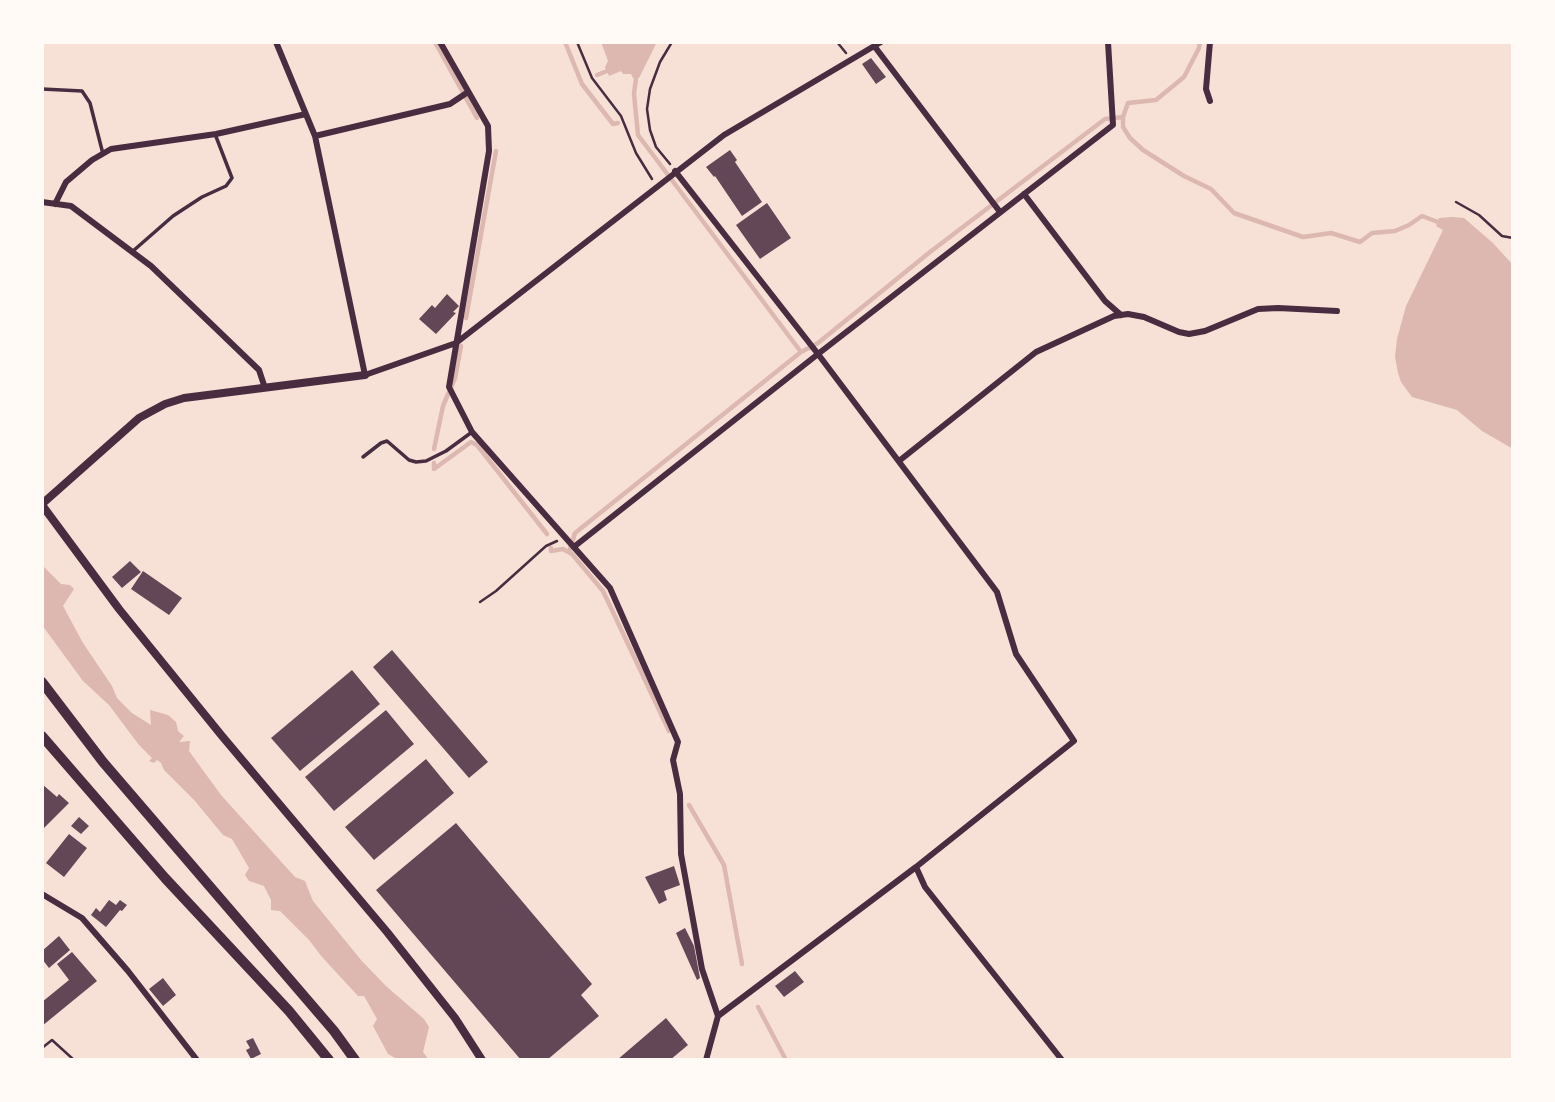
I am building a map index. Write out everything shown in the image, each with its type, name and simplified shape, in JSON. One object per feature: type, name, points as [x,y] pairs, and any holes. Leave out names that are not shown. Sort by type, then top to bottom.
[{"type":"highway","points":[[42,682],[103,762],[334,1031],[355,1060]]},
{"type":"highway","points":[[42,736],[165,878],[289,1011],[329,1060]]},
{"type":"street","points":[[276,42],[315,136],[365,375]]},
{"type":"street","points":[[440,42],[465,94],[488,126],[489,151],[450,391],[472,432],[610,588],[678,742],[673,760],[680,794],[681,854],[702,969],[718,1016],[706,1060]]},
{"type":"street","points":[[571,543],[1112,125],[1108,42]]},
{"type":"street","points":[[1210,42],[1206,89],[1210,101]]},
{"type":"street","points":[[482,1060],[455,1018],[387,932],[119,609],[42,505],[139,418],[165,404],[184,398],[365,375],[456,343],[675,171],[736,128],[878,45],[1000,212]]},
{"type":"street","points":[[315,136],[450,104],[465,94]]},
{"type":"street","points":[[55,204],[66,182],[92,160],[111,149],[215,134],[306,114]]},
{"type":"street","points":[[675,171],[818,354],[997,592],[1016,654],[1074,741],[916,867],[718,1016]]},
{"type":"street","points":[[1024,194],[1105,302],[1121,315]]},
{"type":"street","points":[[42,202],[71,206],[151,266],[259,370],[265,387]]},
{"type":"street","points":[[899,461],[1036,352],[1114,316],[1144,317],[1189,334],[1206,331],[1258,309],[1337,311]]},
{"type":"street","points":[[916,867],[925,887],[1062,1060]]},
{"type":"street","points":[[42,894],[82,918],[128,971],[197,1060]]},
{"type":"lane","points":[[42,89],[82,91],[90,103],[103,154]]},
{"type":"lane","points":[[132,253],[173,216],[202,197],[226,186],[232,178],[215,134]]},
{"type":"lane","points":[[363,457],[387,441],[409,460],[426,461],[446,451],[472,432]]},
{"type":"path","points":[[577,42],[592,78],[621,116],[636,153],[657,186]]},
{"type":"path","points":[[672,42],[656,71],[647,109],[656,146],[675,171]]},
{"type":"path","points":[[1456,202],[1479,215],[1502,236],[1513,238]]},
{"type":"path","points":[[480,602],[496,591],[545,546],[571,543]]},
{"type":"path","points":[[42,1048],[52,1041],[74,1060]]},
{"type":"shaded area","points":[[601,42],[657,42],[639,78],[633,78],[631,74],[623,74],[621,71],[609,76],[605,67],[608,61]]},
{"type":"shaded area","points":[[1439,218],[1464,218],[1513,265],[1513,449],[1482,431],[1457,410],[1412,397],[1398,373],[1395,357],[1397,339],[1406,306],[1443,230],[1436,226]]},
{"type":"shaded area","points":[[42,565],[61,584],[70,585],[74,589],[63,606],[117,698],[132,713],[151,725],[150,710],[168,715],[176,722],[178,731],[184,736],[179,742],[190,741],[189,751],[221,795],[295,877],[305,881],[313,901],[361,960],[424,1019],[429,1027],[423,1052],[429,1060],[399,1060],[388,1054],[373,1026],[377,1019],[364,996],[358,996],[280,911],[271,910],[271,900],[264,886],[249,881],[245,875],[249,868],[232,839],[223,835],[195,801],[164,770],[161,763],[157,760],[154,763],[149,761],[152,758],[109,705],[83,681],[42,625]]},
{"type":"building","points":[[871,58],[886,77],[876,84],[862,64]]},
{"type":"building","points":[[730,150],[762,202],[742,216],[706,167]]},
{"type":"building","points":[[767,203],[791,238],[760,259],[736,225]]},
{"type":"building","points":[[447,294],[459,306],[453,312],[456,313],[436,334],[419,319],[432,305],[435,308]]},
{"type":"building","points":[[130,561],[141,572],[122,588],[112,577]]},
{"type":"building","points":[[143,571],[182,598],[169,615],[131,589]]},
{"type":"building","points":[[392,650],[488,762],[469,778],[373,667]]},
{"type":"building","points":[[352,670],[380,704],[300,771],[271,738]]},
{"type":"building","points":[[386,710],[414,744],[334,811],[305,777]]},
{"type":"building","points":[[426,759],[454,793],[374,860],[345,827]]},
{"type":"building","points":[[42,784],[69,803],[42,830]]},
{"type":"building","points":[[79,817],[89,826],[81,834],[71,826]]},
{"type":"building","points":[[456,823],[592,984],[581,995],[599,1016],[547,1060],[521,1060],[376,890]]},
{"type":"building","points":[[69,834],[87,848],[64,877],[46,863]]},
{"type":"building","points":[[674,866],[680,885],[664,891],[667,900],[659,904],[645,877]]},
{"type":"building","points":[[109,900],[116,905],[120,900],[127,905],[106,927],[91,915],[96,908],[100,912]]},
{"type":"building","points":[[685,928],[694,946],[700,978],[697,980],[676,933]]},
{"type":"building","points":[[59,936],[70,950],[49,968],[42,959],[42,951]]},
{"type":"building","points":[[72,952],[97,981],[42,1026],[42,1002],[69,980],[57,964]]},
{"type":"building","points":[[795,971],[804,982],[784,997],[775,986]]},
{"type":"building","points":[[163,978],[176,995],[163,1006],[149,989]]},
{"type":"building","points":[[666,1018],[688,1045],[670,1060],[617,1060]]},
{"type":"building","points":[[253,1038],[261,1054],[251,1059],[246,1050],[250,1048],[246,1041]]},
{"type":"waterway","points":[[435,42],[477,118]]},
{"type":"waterway","points":[[565,42],[582,84],[613,124],[618,123]]},
{"type":"waterway","points":[[801,352],[818,343],[930,252],[1105,119],[1123,117],[1128,103],[1156,100],[1184,77],[1200,42]]},
{"type":"waterway","points":[[597,75],[607,71]]},
{"type":"waterway","points":[[569,552],[575,533],[801,352],[638,135],[634,94],[636,78]]},
{"type":"waterway","points":[[1123,117],[1123,127],[1143,150],[1184,176],[1211,189],[1234,213],[1303,237],[1331,233],[1360,242],[1372,233],[1395,231],[1422,216],[1438,222]]},
{"type":"waterway","points":[[466,318],[496,151]]},
{"type":"waterway","points":[[434,449],[443,406],[455,378],[461,346]]},
{"type":"waterway","points":[[434,463],[434,469],[471,442],[477,445],[547,534]]},
{"type":"waterway","points":[[551,548],[551,551],[563,549],[572,554],[603,591],[669,731]]},
{"type":"waterway","points":[[689,805],[724,865],[742,964]]},
{"type":"waterway","points":[[758,1007],[786,1060]]}]
